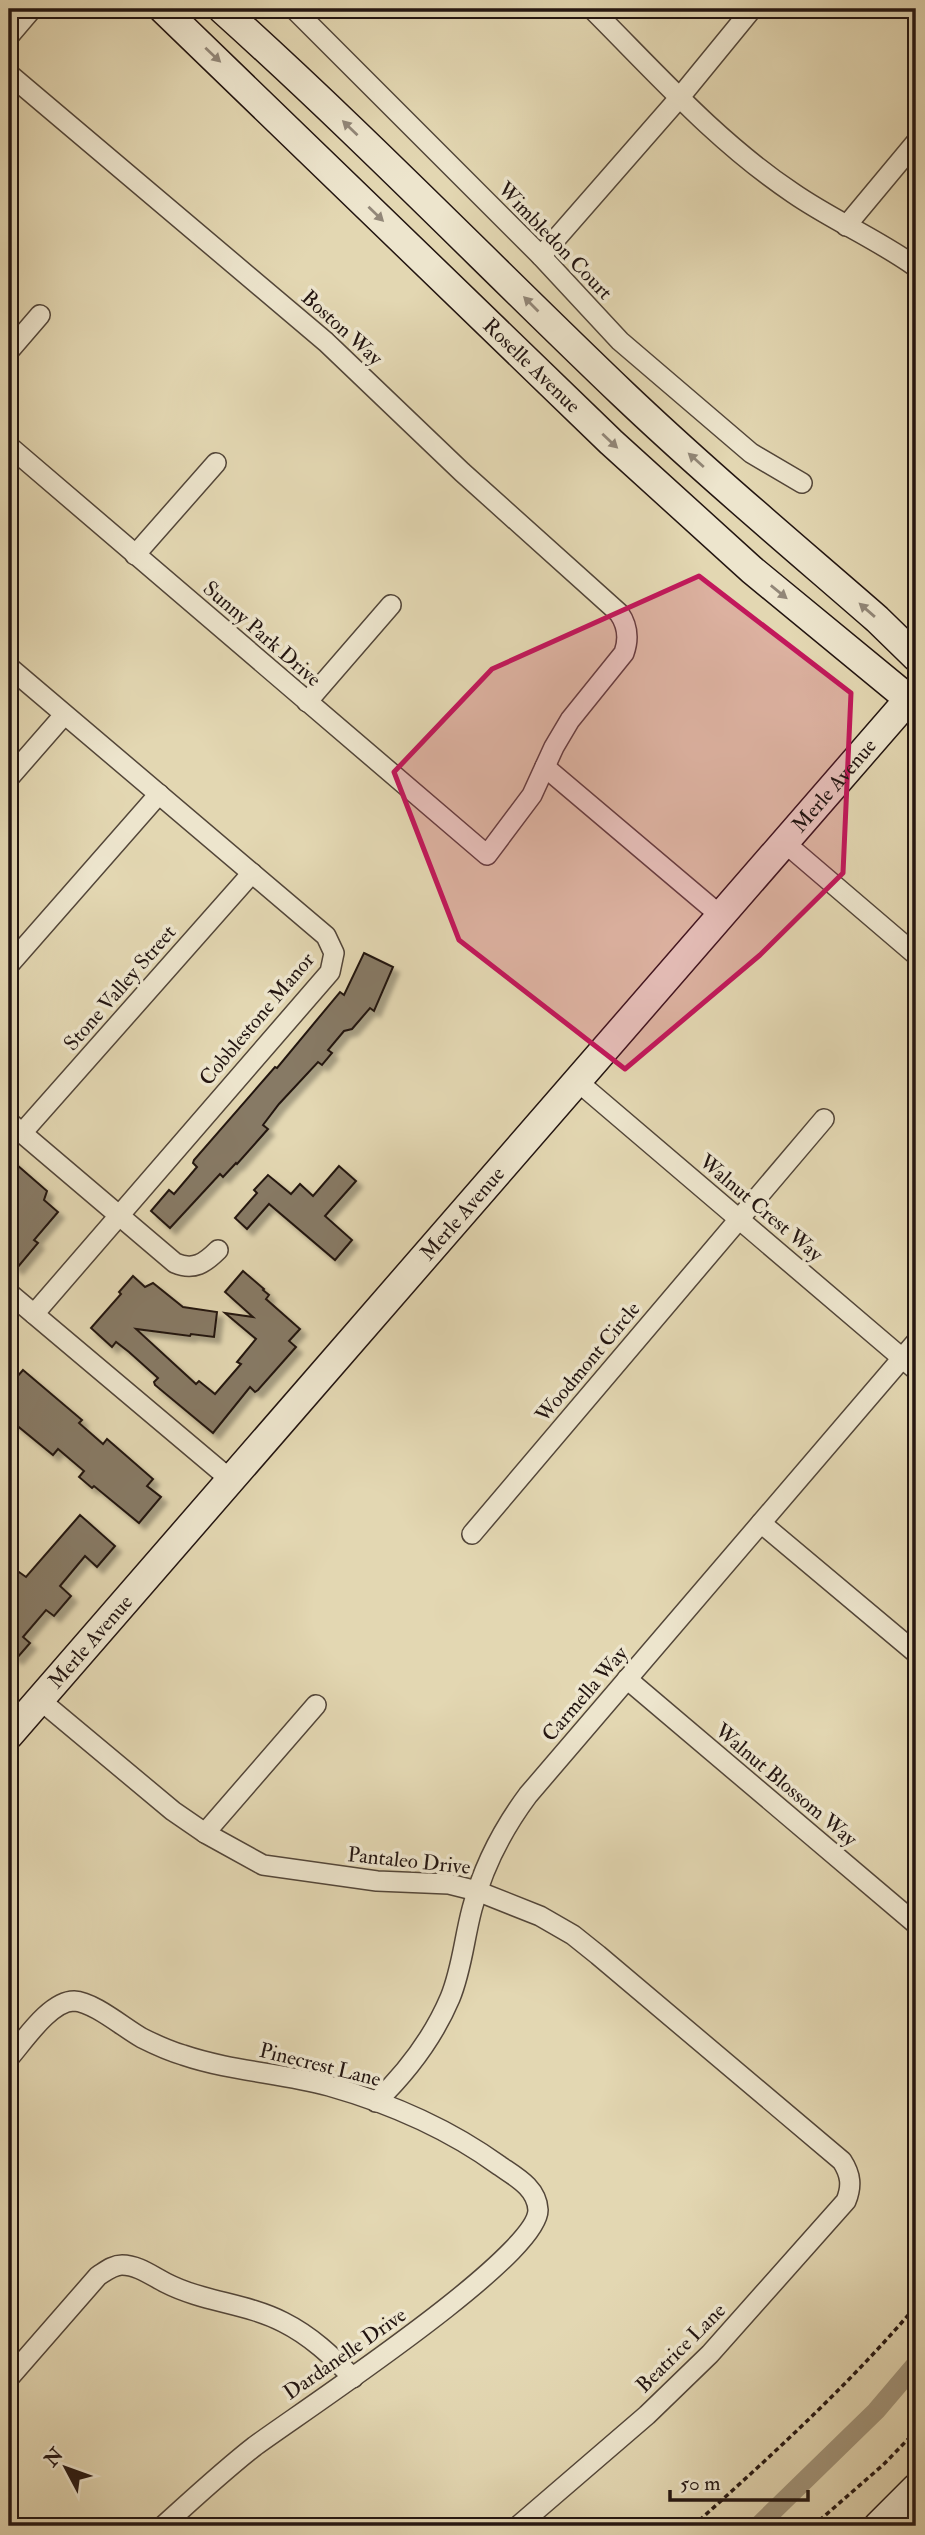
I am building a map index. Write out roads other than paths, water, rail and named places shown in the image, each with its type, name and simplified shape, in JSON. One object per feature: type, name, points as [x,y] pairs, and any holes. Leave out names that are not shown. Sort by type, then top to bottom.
[{"type":"main road","name":"Roselle Avenue","points":[[163,9],[611,442],[752,570],[914,698]]},
{"type":"main road","name":"Roselle Avenue","points":[[222,9],[423,197],[625,396],[916,657]]},
{"type":"main road","name":"Merle Avenue","points":[[9,1735],[914,698]]},
{"type":"main road","points":[[878,2526],[916,2488]]},
{"type":"street","points":[[9,36],[32,9]]},
{"type":"street","name":"Wimbledon Court","points":[[294,9],[541,257],[620,341],[751,453],[802,484]]},
{"type":"street","points":[[592,9],[680,97],[756,166],[793,193],[846,226],[890,248],[916,267]]},
{"type":"street","points":[[541,257],[680,97],[752,9]]},
{"type":"street","name":"Boston Way","points":[[9,74],[326,342],[462,472],[619,613],[628,632],[624,653],[570,720],[545,767]]},
{"type":"street","points":[[846,226],[916,142]]},
{"type":"street","points":[[9,351],[40,315]]},
{"type":"street","name":"Sunny Park Drive","points":[[9,446],[487,855],[532,795],[545,767]]},
{"type":"street","points":[[135,555],[216,463]]},
{"type":"street","points":[[307,702],[391,605]]},
{"type":"street","name":"Cobblestone Manor","points":[[9,667],[326,936],[334,953],[330,972],[34,1314]]},
{"type":"street","points":[[9,778],[64,715]]},
{"type":"street","points":[[545,767],[721,916]]},
{"type":"street","points":[[9,965],[159,794]]},
{"type":"street","points":[[785,843],[916,955]]},
{"type":"street","name":"Stone Valley Street","points":[[15,1128],[252,873]]},
{"type":"street","name":"Walnut Crest Way","points":[[577,1081],[909,1364]]},
{"type":"street","name":"Woodmont Circle","points":[[472,1534],[824,1119]]},
{"type":"street","points":[[15,1128],[175,1263],[195,1267],[206,1262],[218,1250]]},
{"type":"street","points":[[9,1293],[231,1480]]},
{"type":"street","name":"Carmella Way","points":[[376,2102],[414,2060],[435,2029],[451,1995],[461,1964],[477,1891],[492,1853],[511,1818],[761,1523],[909,1364],[916,1342]]},
{"type":"street","points":[[761,1523],[916,1653]]},
{"type":"street","name":"Walnut Blossom Way","points":[[627,1679],[916,1924]]},
{"type":"street","name":"Pantaleo Drive","points":[[40,1700],[173,1811],[205,1833],[263,1865],[377,1881],[449,1884],[477,1891],[540,1916],[581,1941],[842,2161],[851,2180]]},
{"type":"street","points":[[205,1833],[316,1705]]},
{"type":"street","name":"Pinecrest Lane","points":[[9,2058],[51,2010],[71,2001],[87,2004],[143,2039],[180,2054],[219,2066],[329,2086],[376,2102],[442,2131],[489,2158],[528,2186],[538,2208]]},
{"type":"street","name":"Beatrice Lane","points":[[518,2526],[647,2415],[710,2354],[846,2201],[851,2180]]},
{"type":"street","name":"Dardanelle Drive","points":[[163,2526],[252,2448],[411,2337],[489,2271],[534,2226],[538,2208]]},
{"type":"street","points":[[9,2378],[99,2276],[116,2266],[137,2267],[169,2285],[198,2296],[259,2312],[283,2322],[309,2337],[353,2378]]},
{"type":"waterway","points":[[758,2526],[876,2411],[916,2364]]}]
